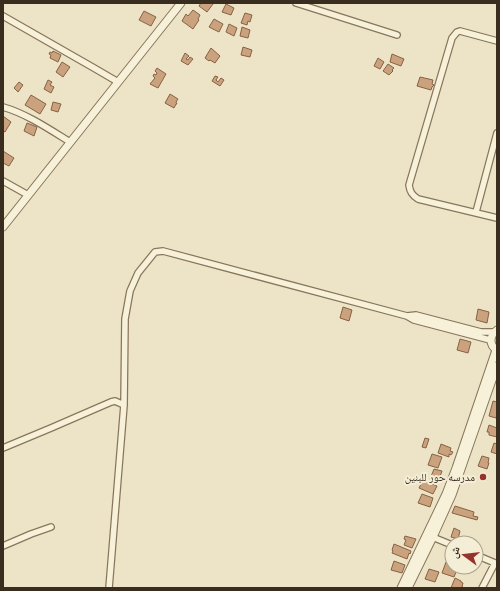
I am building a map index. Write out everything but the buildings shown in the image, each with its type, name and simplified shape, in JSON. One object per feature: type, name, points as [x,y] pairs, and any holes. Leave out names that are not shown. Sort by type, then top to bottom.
[{"type":"street","points":[[3,227],[181,3]]},
{"type":"street","points":[[296,3],[397,35]]},
{"type":"street","points":[[3,16],[118,82]]},
{"type":"street","points":[[497,41],[460,31],[457,32],[452,38],[409,185],[410,191],[418,199],[497,218]]},
{"type":"street","points":[[3,107],[11,109],[29,118],[70,142]]},
{"type":"street","points":[[476,212],[497,133]]},
{"type":"street","points":[[3,181],[28,196]]},
{"type":"street","points":[[109,588],[124,405],[125,319],[130,291],[138,273],[155,252],[163,251],[407,316],[414,320],[490,340]]},
{"type":"street","points":[[407,316],[416,315],[481,332],[496,331]]},
{"type":"street","points":[[490,340],[496,331]]},
{"type":"street","points":[[408,588],[452,481],[496,350],[492,346],[490,340]]},
{"type":"street","points":[[401,588],[452,495],[497,366]]},
{"type":"street","points":[[3,448],[58,426],[111,402],[115,401],[124,405]]},
{"type":"street","points":[[3,546],[51,527]]},
{"type":"street","points":[[430,536],[444,542]]},
{"type":"street","points":[[482,588],[496,563],[484,558]]},
{"type":"place","name":"مدرسه حور للبنين","points":[[483,477]]}]
